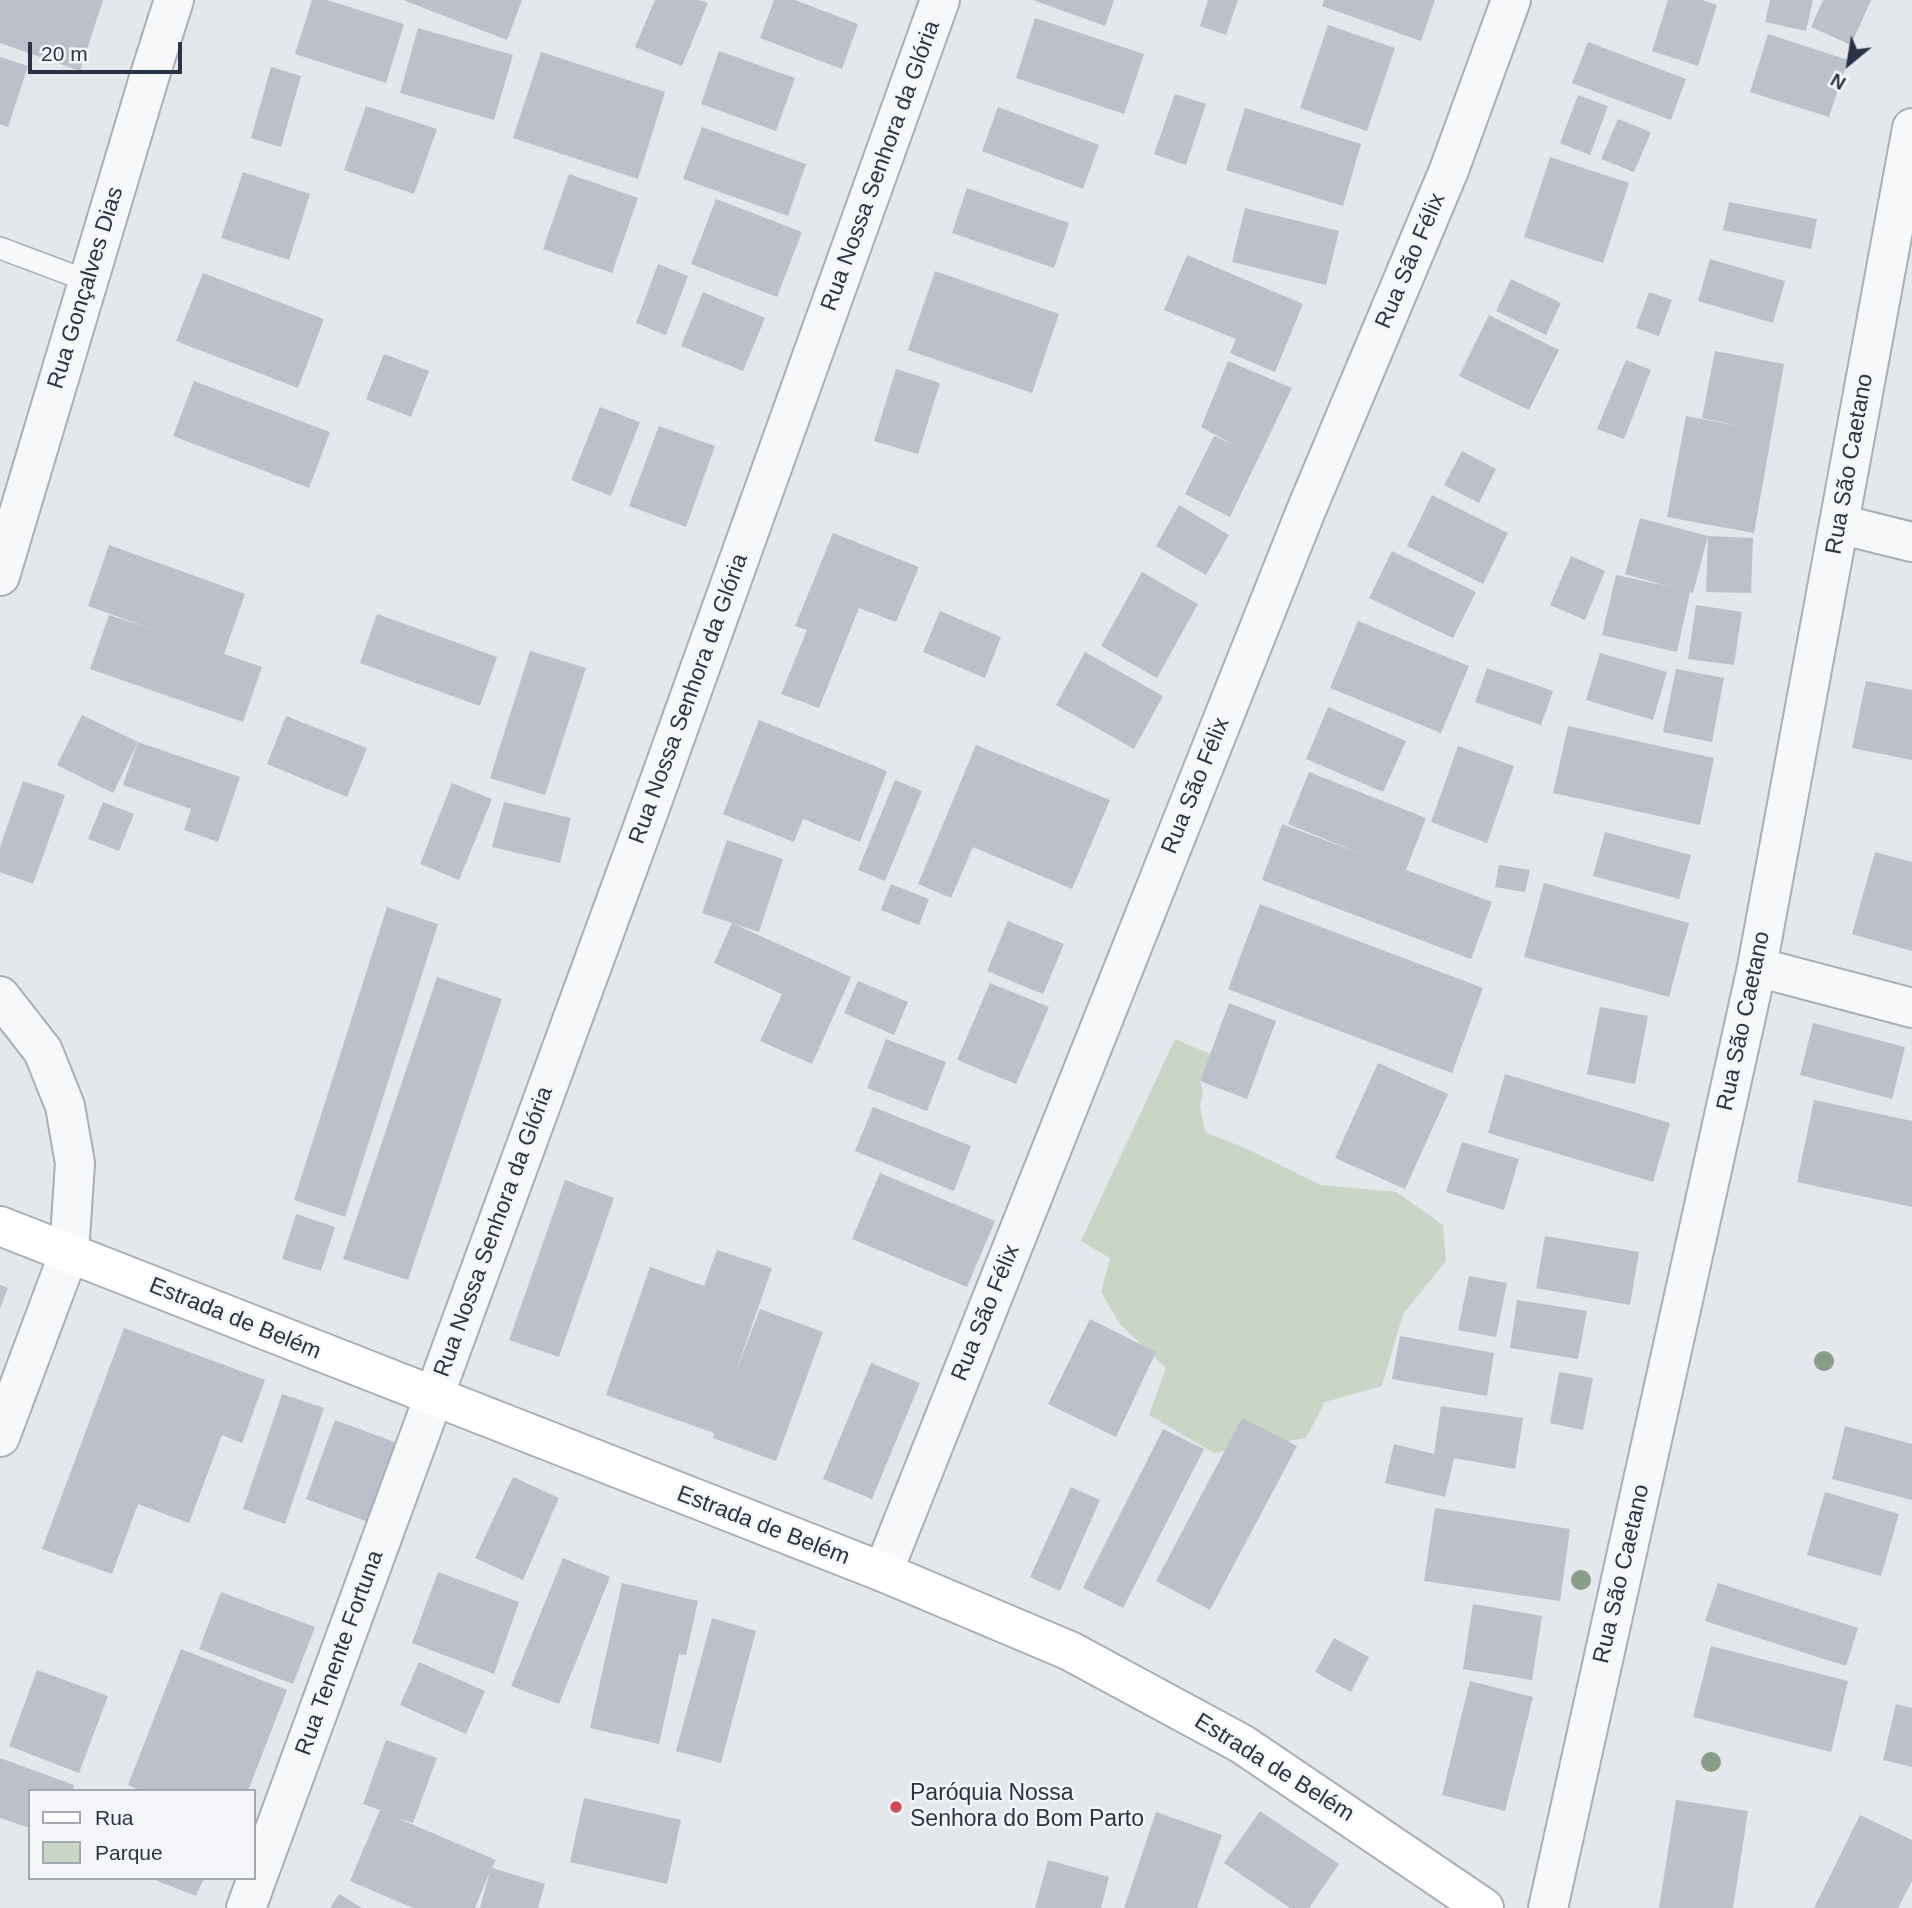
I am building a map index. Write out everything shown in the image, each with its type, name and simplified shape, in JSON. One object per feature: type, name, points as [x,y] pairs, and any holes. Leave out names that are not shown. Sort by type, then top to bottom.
[{"type":"main road","name":"Estrada de Belém","points":[[0,1226],[883,1572],[1070,1651],[1242,1744],[1484,1908]]},
{"type":"street","name":"Rua Gonçalves Dias","points":[[0,576],[174,0]]},
{"type":"street","name":"Rua Nossa Senhora da Glória","points":[[434,1397],[638,840],[940,0]]},
{"type":"street","name":"Rua São Félix","points":[[883,1572],[1300,526],[1449,170],[1511,0]]},
{"type":"street","name":"Rua São Caetano","points":[[1548,1908],[1757,967],[1910,147]]},
{"type":"street","points":[[1839,524],[1912,542]]},
{"type":"street","points":[[1757,967],[1912,1008]]},
{"type":"street","points":[[0,996],[43,1051],[65,1106],[75,1163],[69,1253],[0,1437]]},
{"type":"street","name":"Rua Tenente Fortuna","points":[[246,1908],[434,1397]]},
{"type":"lane","points":[[0,248],[88,281]]},
{"type":"green space","points":[[1175,1039],[1210,1054],[1200,1081],[1203,1092],[1200,1106],[1205,1132],[1321,1185],[1396,1192],[1443,1225],[1446,1261],[1403,1314],[1382,1386],[1325,1402],[1306,1438],[1214,1453],[1149,1415],[1166,1368],[1120,1324],[1101,1292],[1110,1258],[1081,1241]]},
{"type":"building","points":[[0,0],[103,0],[80,71],[0,43]]},
{"type":"building","points":[[312,0],[327,0],[404,24],[386,83],[295,54]]},
{"type":"building","points":[[403,0],[522,0],[507,40]]},
{"type":"building","points":[[655,0],[699,0],[708,3],[682,66],[635,47]]},
{"type":"building","points":[[774,0],[795,0],[858,24],[842,69],[760,38]]},
{"type":"building","points":[[1033,0],[1114,0],[1105,26]]},
{"type":"building","points":[[1208,0],[1238,0],[1226,35],[1200,26]]},
{"type":"building","points":[[1324,0],[1435,0],[1421,41],[1322,6]]},
{"type":"building","points":[[1668,0],[1702,0],[1717,5],[1698,66],[1652,51]]},
{"type":"building","points":[[1770,0],[1813,0],[1806,31],[1765,22]]},
{"type":"building","points":[[1823,0],[1871,0],[1851,45],[1811,27]]},
{"type":"building","points":[[1035,18],[1144,54],[1124,114],[1016,78]]},
{"type":"building","points":[[1328,25],[1395,48],[1367,131],[1300,108]]},
{"type":"building","points":[[418,28],[513,55],[494,120],[400,93]]},
{"type":"building","points":[[1768,34],[1848,60],[1829,117],[1750,92]]},
{"type":"building","points":[[1588,42],[1686,79],[1671,120],[1572,83]]},
{"type":"building","points":[[719,51],[795,78],[776,131],[701,104]]},
{"type":"building","points":[[541,52],[665,92],[638,179],[513,138]]},
{"type":"building","points":[[0,57],[28,66],[8,127],[0,124]]},
{"type":"building","points":[[271,67],[301,76],[281,147],[251,138]]},
{"type":"building","points":[[1175,94],[1206,104],[1186,165],[1154,154]]},
{"type":"building","points":[[1578,95],[1608,106],[1590,155],[1560,143]]},
{"type":"building","points":[[366,106],[437,129],[414,194],[344,170]]},
{"type":"building","points":[[998,107],[1099,145],[1083,189],[982,151]]},
{"type":"building","points":[[1245,108],[1361,144],[1343,206],[1226,170]]},
{"type":"building","points":[[1618,119],[1651,132],[1634,172],[1601,159]]},
{"type":"building","points":[[702,127],[806,164],[788,216],[683,179]]},
{"type":"building","points":[[1550,157],[1629,183],[1603,263],[1524,237]]},
{"type":"building","points":[[243,172],[310,194],[289,260],[221,238]]},
{"type":"building","points":[[569,174],[638,198],[612,273],[543,249]]},
{"type":"building","points":[[967,188],[1069,223],[1054,268],[952,233]]},
{"type":"building","points":[[716,199],[802,232],[777,297],[691,264]]},
{"type":"building","points":[[1729,202],[1817,219],[1811,249],[1723,230]]},
{"type":"building","points":[[1245,208],[1339,231],[1326,285],[1232,262]]},
{"type":"building","points":[[1187,255],[1303,304],[1275,372],[1230,353],[1236,339],[1164,310]]},
{"type":"building","points":[[1710,259],[1785,281],[1773,323],[1698,301]]},
{"type":"building","points":[[658,264],[688,276],[666,335],[636,323]]},
{"type":"building","points":[[935,271],[1059,314],[1032,393],[908,350]]},
{"type":"building","points":[[203,273],[324,319],[298,388],[176,341]]},
{"type":"building","points":[[1511,279],[1561,303],[1546,335],[1496,311]]},
{"type":"building","points":[[703,292],[765,318],[743,371],[681,346]]},
{"type":"building","points":[[1649,292],[1672,300],[1659,336],[1636,328]]},
{"type":"building","points":[[1489,315],[1559,350],[1529,410],[1459,376]]},
{"type":"building","points":[[1715,351],[1784,364],[1754,533],[1667,517],[1686,416],[1744,427],[1702,418]]},
{"type":"building","points":[[384,354],[429,371],[411,417],[366,399]]},
{"type":"building","points":[[1626,360],[1651,370],[1624,439],[1597,429]]},
{"type":"building","points":[[1228,361],[1292,388],[1230,517],[1185,494],[1214,436],[1234,445],[1201,427]]},
{"type":"building","points":[[896,369],[940,383],[918,454],[874,441]]},
{"type":"building","points":[[194,381],[330,432],[309,488],[173,436]]},
{"type":"building","points":[[600,407],[640,422],[611,496],[571,480]]},
{"type":"building","points":[[659,426],[715,446],[686,527],[629,506]]},
{"type":"building","points":[[1462,451],[1496,469],[1479,503],[1444,485]]},
{"type":"building","points":[[1432,495],[1508,533],[1483,584],[1407,546]]},
{"type":"building","points":[[1179,505],[1229,535],[1206,575],[1156,546]]},
{"type":"building","points":[[1640,518],[1708,536],[1693,593],[1690,592],[1677,652],[1602,635],[1616,575],[1671,587],[1625,574]]},
{"type":"building","points":[[833,533],[919,567],[896,622],[859,608],[819,708],[781,694],[807,630],[795,626]]},
{"type":"building","points":[[1708,536],[1753,538],[1751,593],[1706,592]]},
{"type":"building","points":[[109,545],[245,594],[224,654],[262,667],[243,722],[90,669],[109,615],[158,631],[88,606]]},
{"type":"building","points":[[1392,551],[1476,592],[1453,638],[1369,598]]},
{"type":"building","points":[[1571,556],[1605,571],[1585,620],[1550,605]]},
{"type":"building","points":[[1142,572],[1198,604],[1157,678],[1101,646]]},
{"type":"building","points":[[1696,605],[1742,612],[1734,665],[1688,659]]},
{"type":"building","points":[[940,611],[1001,637],[985,678],[923,652]]},
{"type":"building","points":[[377,614],[497,657],[480,706],[360,663]]},
{"type":"building","points":[[1358,621],[1469,666],[1441,733],[1330,688]]},
{"type":"building","points":[[530,651],[586,668],[545,795],[490,778]]},
{"type":"building","points":[[1085,652],[1163,696],[1134,749],[1056,705]]},
{"type":"building","points":[[1600,653],[1667,672],[1653,720],[1586,700]]},
{"type":"building","points":[[1487,668],[1553,691],[1541,725],[1475,702]]},
{"type":"building","points":[[1676,669],[1724,678],[1712,742],[1663,732]]},
{"type":"building","points":[[1866,681],[1912,690],[1912,760],[1852,748]]},
{"type":"building","points":[[1328,707],[1406,741],[1383,792],[1306,759]]},
{"type":"building","points":[[82,715],[138,742],[113,793],[57,765]]},
{"type":"building","points":[[286,716],[367,748],[347,797],[267,764]]},
{"type":"building","points":[[759,720],[887,771],[860,842],[803,819],[794,842],[723,814]]},
{"type":"building","points":[[1568,726],[1714,758],[1700,825],[1553,793]]},
{"type":"building","points":[[138,742],[240,777],[218,842],[184,830],[191,809],[123,785]]},
{"type":"building","points":[[976,745],[1110,800],[1072,889],[973,847],[951,898],[918,884]]},
{"type":"building","points":[[1458,746],[1514,766],[1487,843],[1431,822]]},
{"type":"building","points":[[1309,772],[1426,818],[1406,870],[1492,902],[1471,959],[1262,880],[1282,824],[1364,855],[1288,824]]},
{"type":"building","points":[[895,780],[922,791],[885,881],[858,870]]},
{"type":"building","points":[[23,781],[65,795],[33,884],[0,872],[0,847]]},
{"type":"building","points":[[452,783],[492,799],[459,880],[420,864]]},
{"type":"building","points":[[103,802],[134,814],[119,851],[88,839]]},
{"type":"building","points":[[504,802],[571,818],[560,863],[492,847]]},
{"type":"building","points":[[1605,832],[1691,855],[1679,899],[1593,876]]},
{"type":"building","points":[[727,840],[783,859],[759,932],[702,913]]},
{"type":"building","points":[[1875,852],[1912,862],[1912,951],[1852,934]]},
{"type":"building","points":[[1499,865],[1530,870],[1525,892],[1495,887]]},
{"type":"building","points":[[1544,883],[1689,923],[1669,997],[1524,957]]},
{"type":"building","points":[[891,884],[929,899],[919,925],[881,910]]},
{"type":"building","points":[[1260,904],[1483,988],[1452,1073],[1228,989]]},
{"type":"building","points":[[387,907],[438,924],[345,1217],[294,1200]]},
{"type":"building","points":[[1008,921],[1064,944],[1043,994],[987,971]]},
{"type":"building","points":[[732,923],[851,977],[812,1064],[760,1041],[782,994],[714,963]]},
{"type":"building","points":[[437,977],[502,999],[408,1280],[343,1259]]},
{"type":"building","points":[[858,981],[908,1002],[894,1035],[844,1013]]},
{"type":"building","points":[[990,983],[1049,1007],[1016,1084],[957,1060]]},
{"type":"building","points":[[1229,1003],[1276,1021],[1247,1099],[1200,1081]]},
{"type":"building","points":[[1600,1007],[1648,1016],[1635,1084],[1587,1074]]},
{"type":"building","points":[[1813,1023],[1905,1047],[1892,1099],[1800,1075]]},
{"type":"building","points":[[886,1039],[946,1062],[927,1111],[867,1088]]},
{"type":"building","points":[[1378,1063],[1448,1094],[1405,1189],[1335,1158]]},
{"type":"building","points":[[1505,1074],[1670,1123],[1653,1182],[1488,1133]]},
{"type":"building","points":[[1814,1100],[1912,1121],[1912,1207],[1797,1182]]},
{"type":"building","points":[[873,1107],[971,1146],[954,1191],[855,1151]]},
{"type":"building","points":[[1462,1142],[1519,1159],[1504,1210],[1446,1192]]},
{"type":"building","points":[[880,1173],[995,1221],[967,1287],[852,1239]]},
{"type":"building","points":[[565,1180],[614,1198],[559,1357],[509,1340]]},
{"type":"building","points":[[296,1214],[335,1227],[321,1271],[282,1259]]},
{"type":"building","points":[[1545,1236],[1639,1252],[1630,1305],[1536,1288]]},
{"type":"building","points":[[717,1250],[772,1268],[734,1377],[760,1309],[823,1332],[776,1461],[713,1438],[714,1433],[606,1395],[650,1267],[704,1286]]},
{"type":"building","points":[[1469,1276],[1507,1283],[1496,1337],[1458,1330]]},
{"type":"building","points":[[0,1285],[8,1288],[0,1309]]},
{"type":"building","points":[[1517,1300],[1587,1311],[1578,1359],[1510,1348]]},
{"type":"building","points":[[1090,1319],[1156,1352],[1116,1437],[1048,1404]]},
{"type":"building","points":[[124,1328],[265,1380],[242,1443],[222,1435],[189,1523],[138,1504],[112,1574],[42,1549]]},
{"type":"building","points":[[1400,1336],[1494,1353],[1487,1396],[1392,1379]]},
{"type":"building","points":[[871,1363],[920,1383],[872,1499],[823,1479]]},
{"type":"building","points":[[1559,1372],[1593,1378],[1583,1430],[1550,1423]]},
{"type":"building","points":[[282,1394],[324,1408],[285,1524],[243,1509]]},
{"type":"building","points":[[1441,1406],[1523,1418],[1515,1469],[1454,1458],[1445,1497],[1385,1483],[1394,1444],[1434,1454]]},
{"type":"building","points":[[1242,1418],[1297,1446],[1210,1610],[1156,1581]]},
{"type":"building","points":[[335,1420],[400,1444],[371,1523],[306,1499]]},
{"type":"building","points":[[1845,1426],[1912,1444],[1912,1500],[1832,1479]]},
{"type":"building","points":[[1163,1429],[1204,1449],[1123,1608],[1083,1588]]},
{"type":"building","points":[[513,1477],[559,1498],[523,1580],[475,1558]]},
{"type":"building","points":[[1071,1487],[1100,1500],[1060,1591],[1030,1577]]},
{"type":"building","points":[[1825,1492],[1899,1514],[1881,1576],[1807,1555]]},
{"type":"building","points":[[1435,1508],[1570,1529],[1560,1601],[1424,1581]]},
{"type":"building","points":[[563,1558],[610,1577],[559,1704],[511,1686]]},
{"type":"building","points":[[438,1572],[519,1602],[494,1674],[412,1643]]},
{"type":"building","points":[[622,1583],[698,1601],[686,1655],[679,1654],[659,1744],[590,1728]]},
{"type":"building","points":[[1718,1583],[1858,1628],[1846,1666],[1705,1621]]},
{"type":"building","points":[[221,1592],[315,1627],[293,1684],[199,1649]]},
{"type":"building","points":[[1473,1604],[1542,1616],[1532,1680],[1463,1669]]},
{"type":"building","points":[[712,1618],[756,1631],[721,1763],[676,1751]]},
{"type":"building","points":[[1334,1638],[1369,1657],[1351,1692],[1315,1672]]},
{"type":"building","points":[[1711,1646],[1848,1681],[1831,1752],[1693,1717]]},
{"type":"building","points":[[181,1649],[287,1690],[249,1789],[137,1789],[128,1785]]},
{"type":"building","points":[[419,1662],[485,1691],[466,1734],[400,1705]]},
{"type":"building","points":[[37,1670],[108,1696],[79,1773],[9,1746]]},
{"type":"building","points":[[1470,1681],[1533,1697],[1505,1811],[1442,1795]]},
{"type":"building","points":[[1896,1704],[1912,1708],[1912,1767],[1883,1760]]},
{"type":"building","points":[[386,1740],[437,1758],[413,1823],[395,1817],[496,1860],[492,1868],[545,1884],[538,1908],[480,1908],[490,1871],[475,1908],[413,1908],[350,1881],[380,1810],[363,1804]]},
{"type":"building","points":[[0,1758],[74,1785],[73,1789],[28,1789],[28,1827],[0,1818]]},
{"type":"building","points":[[584,1798],[681,1820],[667,1884],[570,1862]]},
{"type":"building","points":[[1676,1800],[1748,1811],[1733,1908],[1659,1908]]},
{"type":"building","points":[[1260,1811],[1339,1864],[1309,1908],[1290,1908],[1224,1863]]},
{"type":"building","points":[[1156,1812],[1222,1835],[1197,1908],[1124,1908]]},
{"type":"building","points":[[1860,1815],[1912,1840],[1912,1881],[1898,1908],[1814,1908]]},
{"type":"building","points":[[1048,1860],[1109,1877],[1101,1908],[1035,1908]]},
{"type":"building","points":[[155,1880],[203,1880],[196,1896]]},
{"type":"building","points":[[339,1894],[362,1908],[330,1908]]},
{"type":"place","name":"Paróquia Nossa Senhora do Bom Parto","points":[[896,1807]]}]
